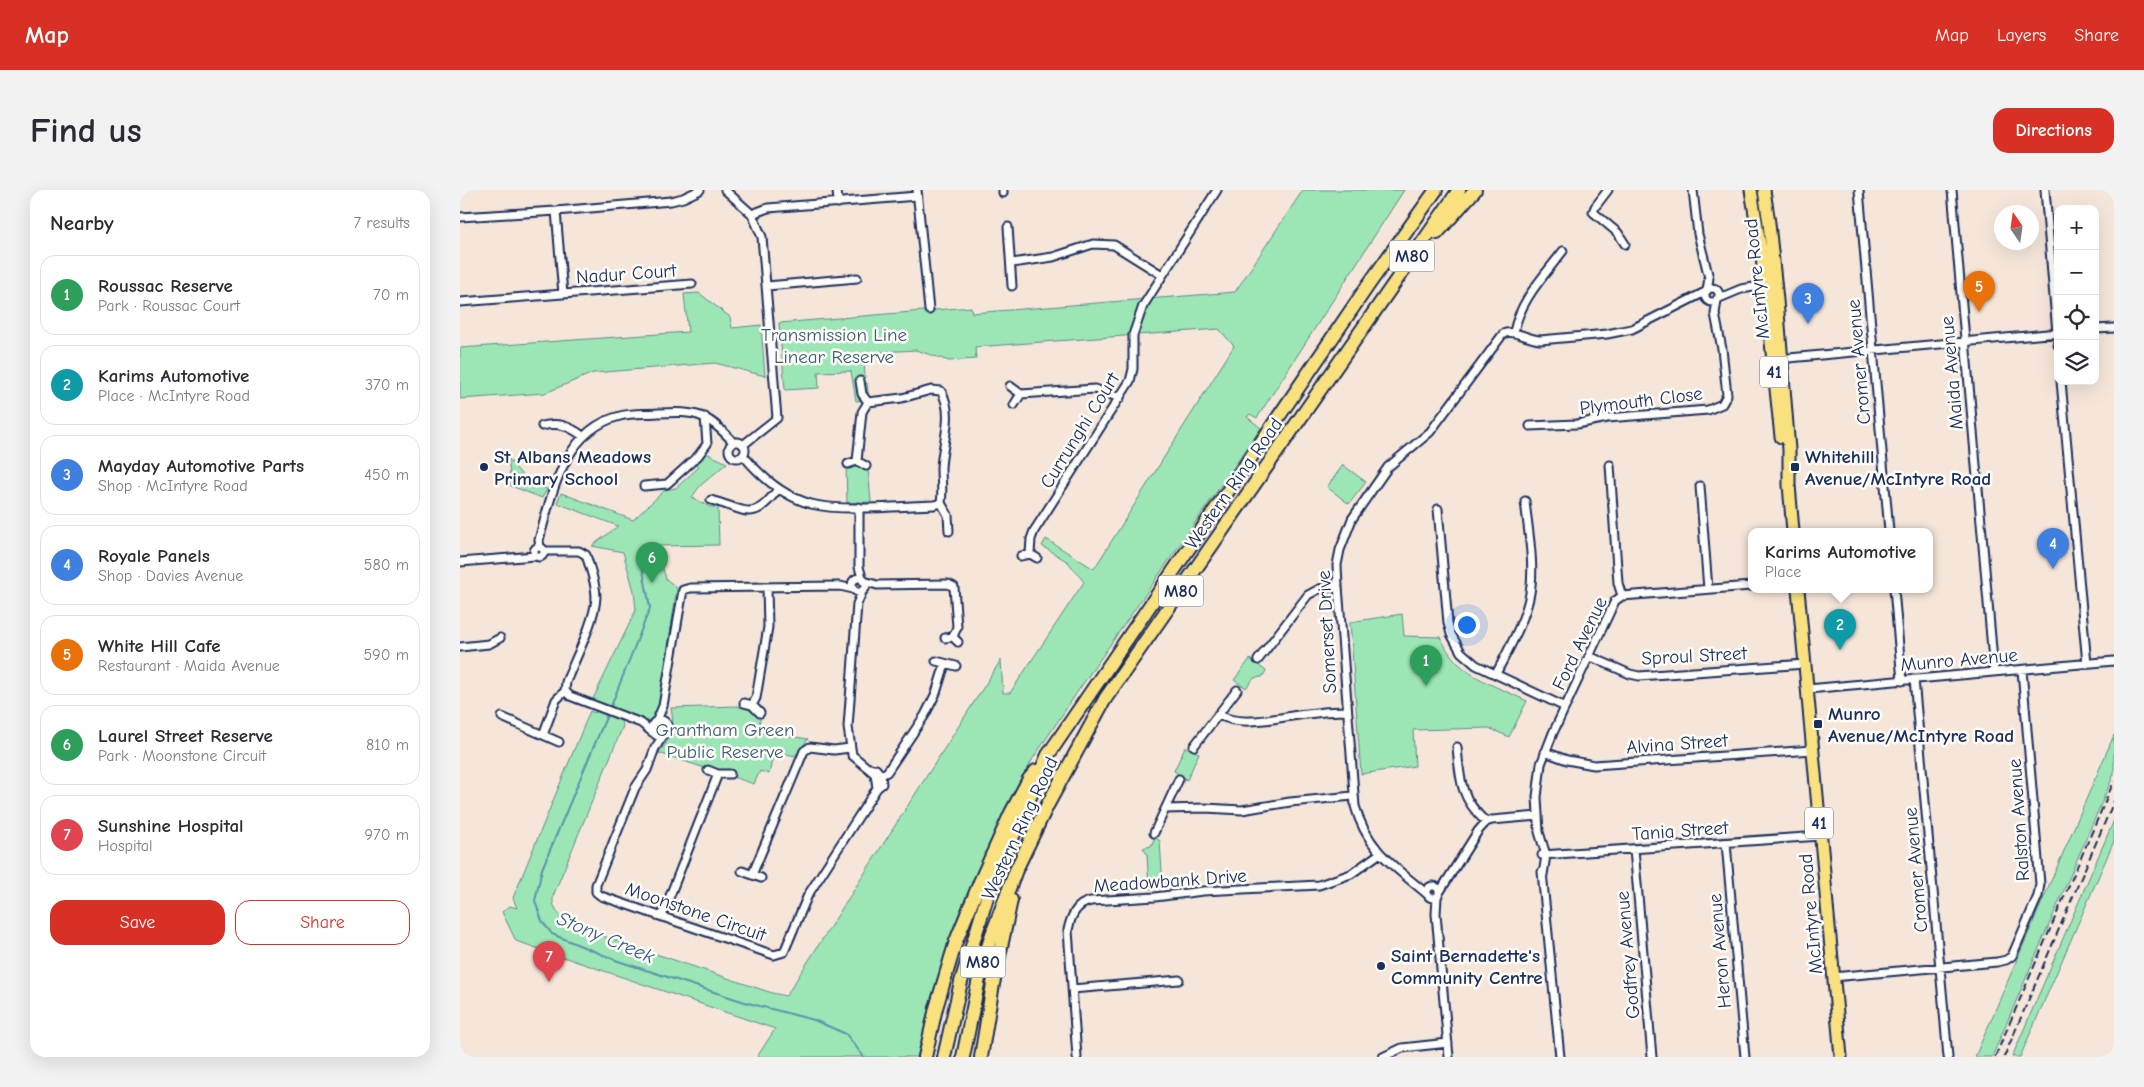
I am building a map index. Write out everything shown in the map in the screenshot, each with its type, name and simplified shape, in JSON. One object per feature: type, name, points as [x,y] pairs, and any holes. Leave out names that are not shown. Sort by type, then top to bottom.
[{"type":"highway","points":[[1369,284],[1425,190]]},
{"type":"highway","name":"Western Ring Road","points":[[944,1057],[961,982],[988,894],[1048,755],[1369,284],[1436,190]]},
{"type":"highway","name":"Western Ring Road","points":[[963,1057],[981,969],[1016,870],[1047,806],[1105,699],[1237,512],[1366,322],[1459,190]]},
{"type":"highway","points":[[1366,322],[1423,249],[1475,190]]},
{"type":"highway","points":[[926,1057],[936,1008],[956,941],[973,899],[1029,778],[1048,755]]},
{"type":"highway","points":[[981,1057],[993,984],[1016,870]]},
{"type":"main road","name":"McIntyre Road","points":[[1751,190],[1770,284]]},
{"type":"main road","name":"McIntyre Road","points":[[1764,190],[1783,452],[1790,485],[1794,528]]},
{"type":"main road","name":"McIntyre Road","points":[[1798,593],[1841,1057]]},
{"type":"street","points":[[460,217],[671,201],[689,196],[700,190]]},
{"type":"street","points":[[725,190],[752,214],[762,237],[777,418],[743,445]]},
{"type":"street","points":[[836,190],[838,203]]},
{"type":"street","name":"Currunghi Court","points":[[1021,556],[1034,556],[1031,539],[1034,531],[1130,382],[1133,369],[1133,334],[1146,299],[1217,190]]},
{"type":"street","points":[[1608,190],[1594,208],[1594,212],[1618,233],[1625,244]]},
{"type":"street","points":[[1693,190],[1698,234],[1709,278],[1719,293],[1717,299]]},
{"type":"street","name":"Cromer Avenue","points":[[1859,190],[1889,528]]},
{"type":"street","name":"Maida Avenue","points":[[1952,190],[1994,672]]},
{"type":"street","points":[[2045,190],[2054,297]]},
{"type":"street","points":[[752,214],[768,208],[838,203],[917,193],[929,310]]},
{"type":"street","points":[[556,211],[563,294]]},
{"type":"street","points":[[1008,227],[1012,262],[1012,286]]},
{"type":"street","points":[[1012,262],[1053,258],[1093,244],[1114,245],[1162,275]]},
{"type":"street","points":[[1563,251],[1524,303],[1518,315],[1514,332],[1526,338],[1540,340],[1615,333],[1640,326],[1707,290],[1742,290]]},
{"type":"street","points":[[767,286],[857,278]]},
{"type":"street","points":[[1708,300],[1705,294],[1709,278]]},
{"type":"street","name":"Nadur Court","points":[[460,302],[692,284]]},
{"type":"street","points":[[1683,302],[1708,300],[1713,302],[1742,290],[1770,284]]},
{"type":"street","name":"Plymouth Close","points":[[1530,426],[1577,424],[1602,418],[1708,410],[1722,404],[1727,396],[1716,314],[1717,299]]},
{"type":"street","name":"Plymouth Close","points":[[1708,300],[1716,314]]},
{"type":"street","points":[[2099,329],[2114,328]]},
{"type":"street","name":"Somerset Drive","points":[[1433,893],[1413,882],[1379,854],[1361,826],[1353,796],[1346,711],[1338,586],[1340,550],[1352,520],[1388,467],[1430,432],[1503,334],[1514,332]]},
{"type":"street","points":[[1777,359],[2054,333]]},
{"type":"street","points":[[860,381],[862,394],[868,402]]},
{"type":"street","points":[[2061,385],[2087,664]]},
{"type":"street","points":[[1010,386],[1021,394],[1095,389],[1120,398]]},
{"type":"street","points":[[868,402],[902,398],[931,390],[941,392],[945,398],[947,437],[942,457],[943,492],[941,503],[948,515],[949,531]]},
{"type":"street","points":[[1014,406],[1021,394]]},
{"type":"street","points":[[857,460],[862,412],[868,402]]},
{"type":"street","points":[[538,551],[539,540],[554,488],[566,459],[583,436],[605,422],[621,416],[682,412],[702,415],[719,427],[734,443],[743,445]]},
{"type":"street","points":[[644,486],[667,484],[698,456],[707,444],[705,417]]},
{"type":"street","points":[[542,426],[554,423],[564,425],[583,436]]},
{"type":"street","points":[[734,443],[730,447],[731,455],[736,458],[744,455]]},
{"type":"street","points":[[743,445],[744,455],[766,480],[778,489],[812,504],[859,507],[934,505],[941,503]]},
{"type":"street","points":[[848,464],[857,460]]},
{"type":"street","points":[[857,460],[866,466]]},
{"type":"street","name":"Ford Avenue","points":[[1560,1057],[1541,867],[1544,855],[1538,846],[1540,832],[1537,786],[1545,752],[1615,600],[1622,596],[1618,583],[1610,465]]},
{"type":"street","points":[[1700,486],[1708,589]]},
{"type":"street","points":[[711,500],[739,510],[758,511],[765,506],[778,489]]},
{"type":"street","points":[[1496,674],[1525,611],[1530,593],[1531,574],[1525,500]]},
{"type":"street","points":[[857,604],[864,585],[860,567],[859,507]]},
{"type":"street","points":[[1438,509],[1448,623],[1454,643],[1468,659],[1566,707]]},
{"type":"street","points":[[460,562],[526,555],[538,551],[579,551],[586,555],[596,596],[594,611],[566,682],[565,691],[556,700],[543,734]]},
{"type":"street","points":[[860,567],[854,585],[857,604],[848,727],[852,755],[879,776],[887,772],[925,715],[936,693],[945,664]]},
{"type":"street","points":[[653,733],[652,725],[663,706],[683,590],[690,588],[948,584],[954,587],[957,627],[952,639]]},
{"type":"street","points":[[854,585],[859,592],[864,585]]},
{"type":"street","points":[[1258,660],[1308,595],[1319,589],[1338,586]]},
{"type":"street","points":[[1622,596],[1748,586]]},
{"type":"street","points":[[752,705],[756,698],[768,627],[767,587]]},
{"type":"street","points":[[1894,593],[1902,681]]},
{"type":"street","points":[[460,647],[489,644],[500,638]]},
{"type":"street","name":"Sproul Street","points":[[1589,656],[1639,676],[1805,664]]},
{"type":"street","points":[[936,661],[956,666]]},
{"type":"street","name":"Munro Avenue","points":[[1808,689],[2114,661]]},
{"type":"street","name":"Ralston Avenue","points":[[1940,967],[2006,960],[2012,956],[2038,896],[2040,884],[2022,670]]},
{"type":"street","name":"Cromer Avenue","points":[[1914,680],[1948,1057]]},
{"type":"street","points":[[1194,746],[1237,690]]},
{"type":"street","points":[[565,691],[570,696],[641,723],[658,736],[663,736],[668,730],[663,706]]},
{"type":"street","points":[[744,703],[752,705],[760,713]]},
{"type":"street","points":[[1218,714],[1230,719],[1273,720],[1304,714],[1346,711]]},
{"type":"street","points":[[502,717],[559,742]]},
{"type":"street","points":[[641,723],[662,720],[667,724]]},
{"type":"street","name":"Moonstone Circuit","points":[[653,733],[655,748]]},
{"type":"street","name":"Moonstone Circuit","points":[[663,736],[655,748],[648,770],[635,788],[596,885],[596,892],[600,896],[774,955],[781,954],[786,947],[808,895],[877,788],[879,776]]},
{"type":"street","points":[[1457,746],[1461,785],[1464,794],[1468,804],[1486,822]]},
{"type":"street","points":[[752,875],[804,752],[810,747],[834,750],[850,748]]},
{"type":"street","name":"Alvina Street","points":[[1545,752],[1567,760],[1594,765],[1813,750]]},
{"type":"street","points":[[708,770],[718,774],[730,774]]},
{"type":"street","points":[[662,916],[718,774]]},
{"type":"street","points":[[1154,833],[1179,778]]},
{"type":"street","points":[[1165,809],[1205,808],[1242,810],[1290,802],[1353,796]]},
{"type":"street","points":[[1449,1057],[1433,893],[1448,878],[1486,822],[1501,818],[1538,816]]},
{"type":"street","name":"Tania Street","points":[[1544,855],[1820,836]]},
{"type":"street","name":"Heron Avenue","points":[[1726,843],[1745,1057]]},
{"type":"street","name":"Godfrey Avenue","points":[[1634,849],[1652,1057]]},
{"type":"street","name":"Meadowbank Drive","points":[[1077,1057],[1068,930],[1074,912],[1086,902],[1203,891],[1319,885],[1351,874],[1379,854]]},
{"type":"street","points":[[742,871],[761,878]]},
{"type":"street","points":[[1833,977],[1940,967]]},
{"type":"street","points":[[1072,989],[1179,980]]},
{"type":"street","points":[[1383,1057],[1402,1048],[1448,1043]]},
{"type":"green space","points":[[1303,190],[1404,190],[1257,418],[1250,414],[1247,417],[1261,428],[1032,760],[975,877],[953,929],[917,1057],[757,1057],[775,1029],[516,941],[502,912],[510,906],[517,908],[513,898],[590,711],[594,713],[598,711],[621,721],[623,726],[553,896],[553,904],[564,923],[772,993],[786,996],[1001,660],[1003,693],[1010,693],[1084,582],[1068,562],[1042,546],[1046,539],[1094,569],[1234,346],[1219,329],[975,347],[976,359],[949,361],[916,350],[864,353],[865,383],[867,383],[869,400],[856,401],[851,371],[818,372],[819,388],[785,390],[779,323],[971,307],[972,313],[1235,292]]},
{"type":"green space","name":"Transmission Line Linear Reserve","points":[[699,293],[730,317],[732,328],[761,325],[765,376],[715,363],[593,373],[545,393],[460,399],[460,348],[688,332],[684,294]]},
{"type":"green space","points":[[706,453],[727,463],[700,486],[692,497],[710,507],[718,507],[719,545],[656,546],[666,579],[677,588],[658,711],[654,718],[646,721],[592,701],[636,610],[634,591],[623,552],[592,546],[618,526],[557,503],[561,493],[633,520],[665,490],[676,488],[699,467],[695,462]]},
{"type":"green space","points":[[508,458],[528,483],[547,489],[542,498],[511,486],[510,483],[517,482],[516,475],[510,475]]},
{"type":"green space","points":[[846,465],[868,468],[871,502],[847,503]]},
{"type":"green space","points":[[1343,465],[1366,482],[1349,504],[1327,487]]},
{"type":"green space","points":[[1402,614],[1404,636],[1441,637],[1447,650],[1465,669],[1477,677],[1527,701],[1509,737],[1489,728],[1413,730],[1415,766],[1361,774],[1350,622]]},
{"type":"green space","points":[[1250,659],[1266,671],[1262,677],[1254,678],[1246,688],[1234,680]]},
{"type":"green space","name":"Grantham Green Public Reserve","points":[[737,706],[761,713],[758,731],[808,739],[795,756],[774,751],[769,774],[760,771],[754,784],[659,753],[671,732],[673,722],[671,708]]},
{"type":"green space","points":[[2114,735],[2114,774],[1992,1057],[1975,1057]]},
{"type":"green space","points":[[1185,747],[1199,753],[1187,780],[1174,771]]},
{"type":"green space","points":[[2114,820],[2114,841],[2020,1057],[2012,1057]]},
{"type":"green space","points":[[1155,837],[1160,841],[1163,888],[1149,889],[1147,854],[1143,848],[1151,846]]},
{"type":"waterway","name":"Stony Creek","points":[[611,706],[650,608],[639,549]]},
{"type":"waterway","name":"Stony Creek","points":[[607,715],[542,869],[535,901],[542,921],[552,934],[618,961],[748,1003],[814,1020],[846,1034],[864,1057]]},
{"type":"railway","points":[[1995,1057],[2114,781]]},
{"type":"railway","points":[[2004,1057],[2114,801]]},
{"type":"place","name":"White Hill Cafe","points":[[1979,312]]},
{"type":"place","name":"Mayday Automotive Parts","points":[[1808,324]]},
{"type":"place","name":"St Albans Meadows Primary School","points":[[484,467]]},
{"type":"place","name":"Whitehill Avenue/McIntyre Road","points":[[1795,467]]},
{"type":"place","name":"Royale Panels","points":[[2053,569]]},
{"type":"place","name":"Laurel Street Reserve","points":[[652,583]]},
{"type":"place","name":"Karims Automotive","points":[[1840,650]]},
{"type":"place","name":"Roussac Reserve","points":[[1426,686]]},
{"type":"place","name":"Munro Avenue/McIntyre Road","points":[[1818,724]]},
{"type":"place","name":"Saint Bernadette's Community Centre","points":[[1381,966]]},
{"type":"place","name":"Sunshine Hospital","points":[[549,982]]}]
